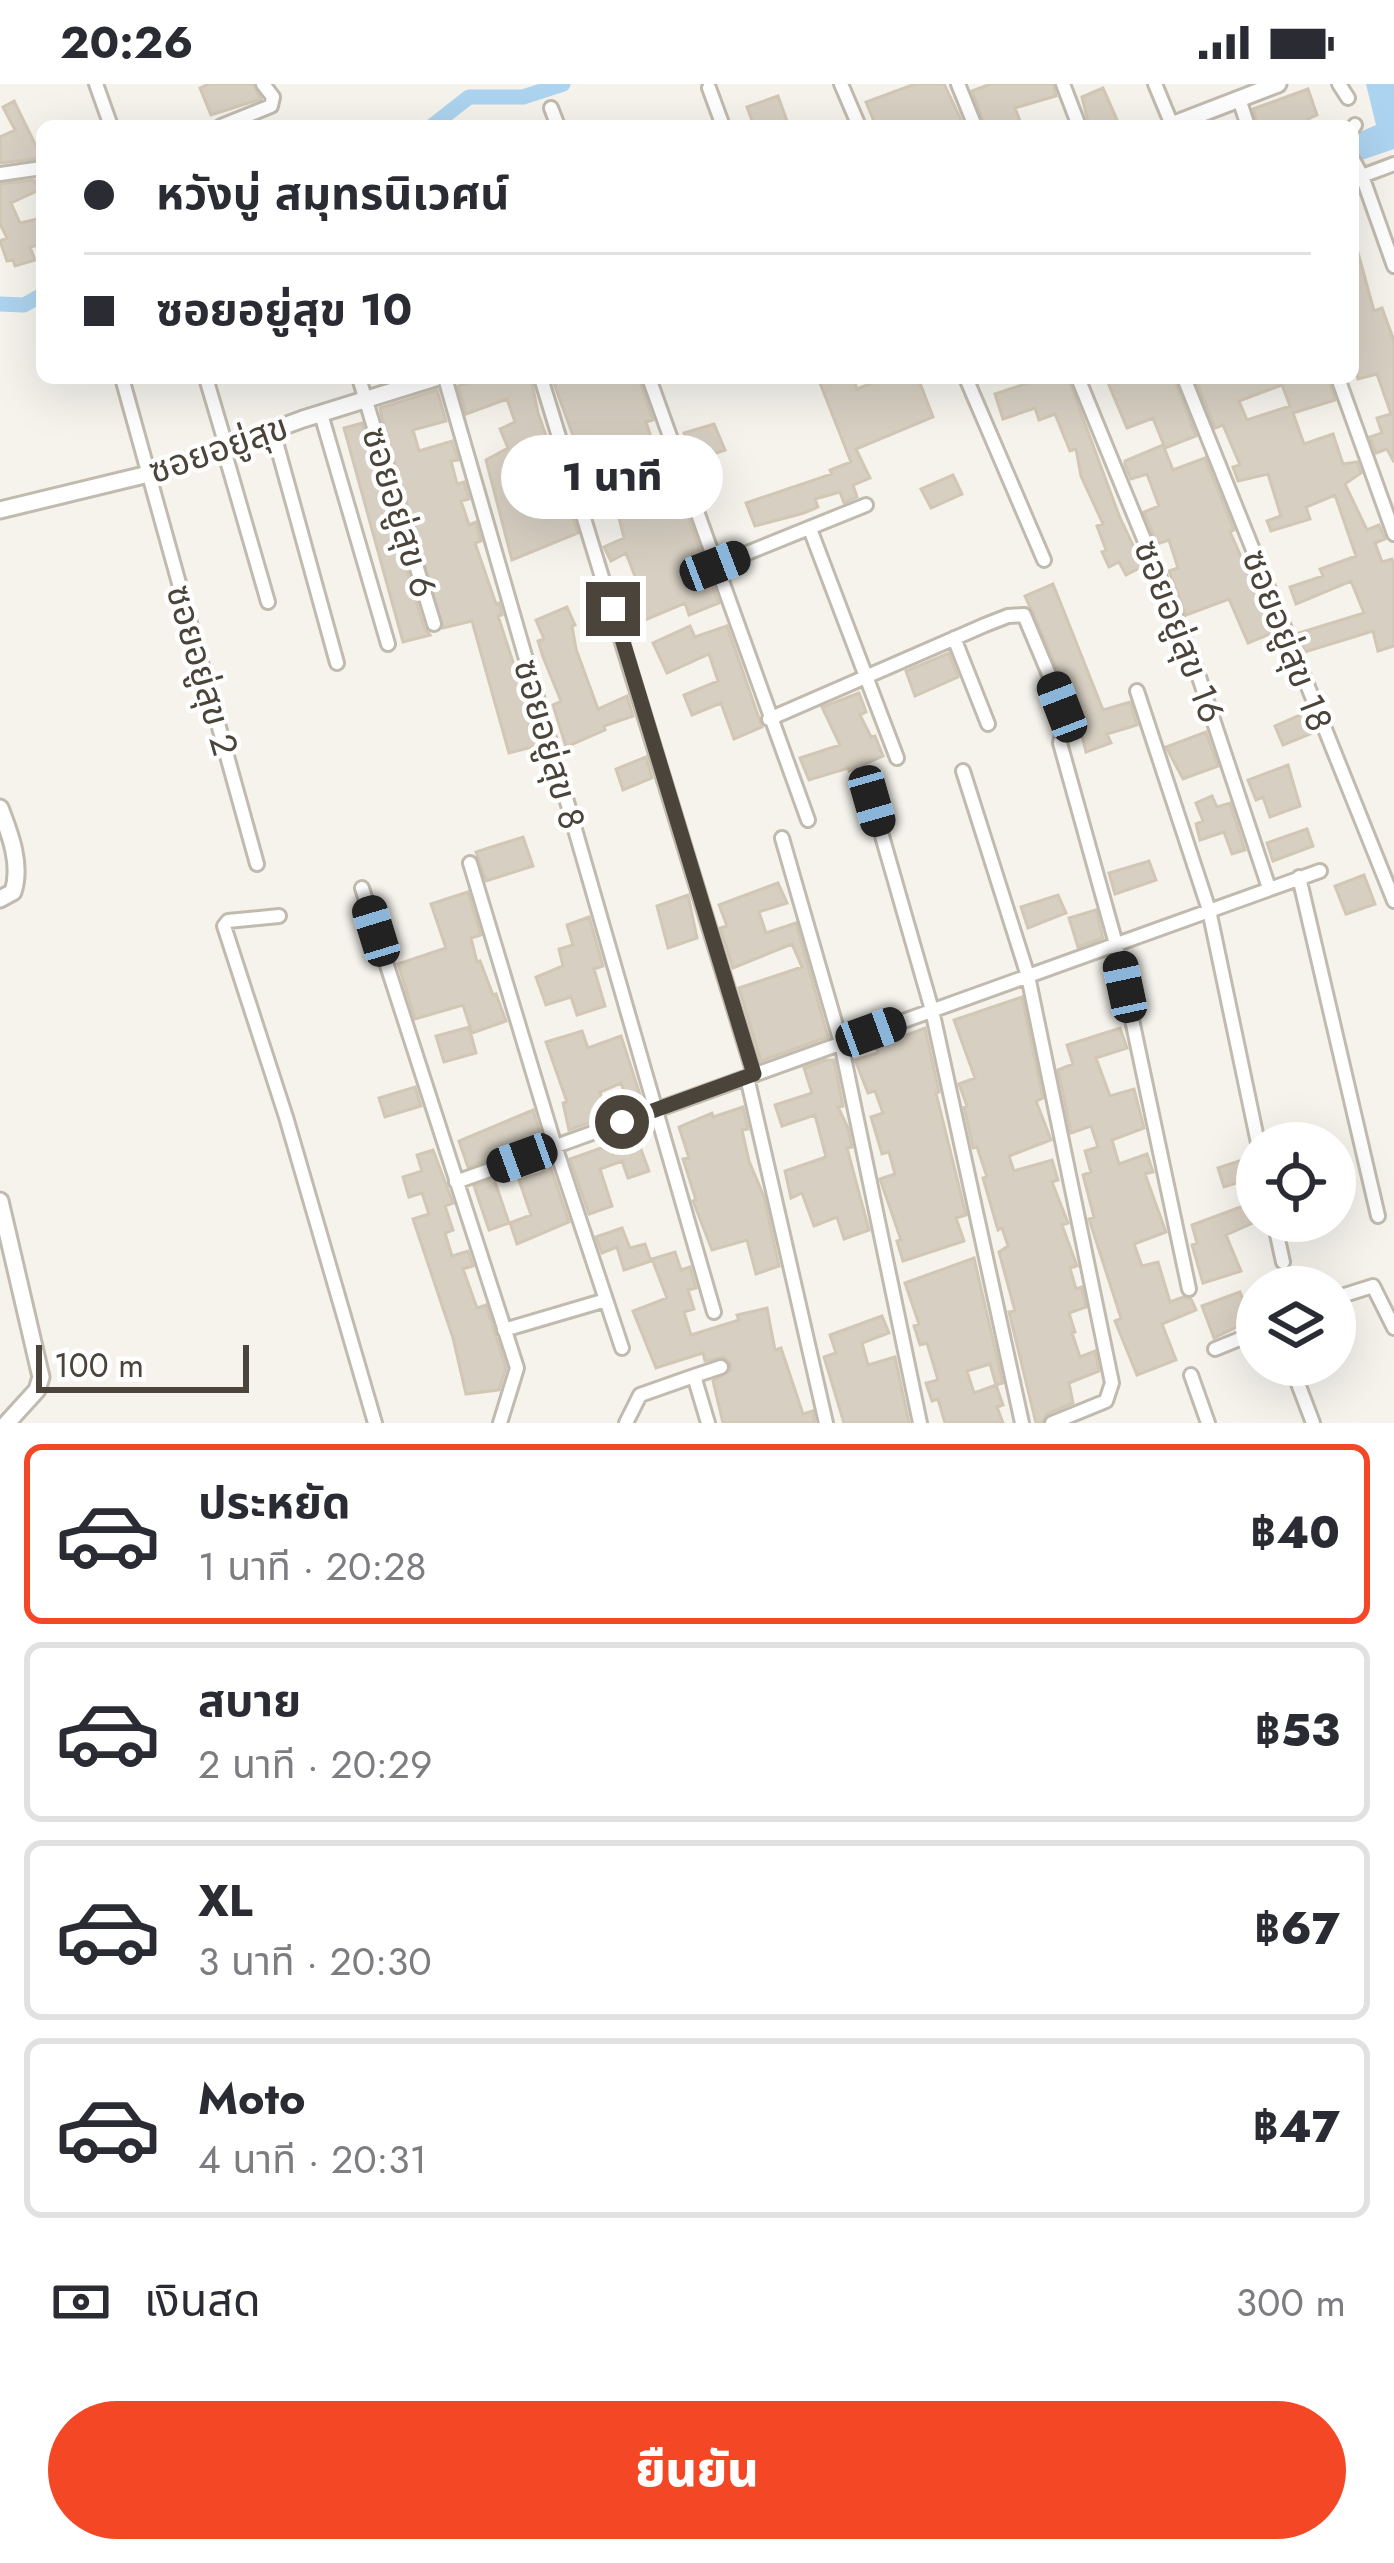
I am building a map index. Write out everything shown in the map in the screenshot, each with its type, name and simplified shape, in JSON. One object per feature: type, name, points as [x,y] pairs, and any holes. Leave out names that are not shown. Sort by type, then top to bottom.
[{"type":"street","points":[[96,84],[109,120]]},
{"type":"street","points":[[236,120],[271,106],[273,98],[263,84]]},
{"type":"street","points":[[841,84],[856,120]]},
{"type":"street","points":[[958,84],[973,120]]},
{"type":"street","points":[[1063,84],[1077,120]]},
{"type":"street","points":[[1155,84],[1169,120]]},
{"type":"street","points":[[1184,120],[1279,84]]},
{"type":"street","points":[[1339,84],[1348,98]]},
{"type":"street","points":[[709,88],[721,120]]},
{"type":"street","points":[[1239,99],[1246,120]]},
{"type":"street","points":[[551,108],[556,120]]},
{"type":"street","points":[[1362,176],[1394,164]]},
{"type":"street","points":[[0,174],[36,169]]},
{"type":"street","points":[[1359,171],[1394,266]]},
{"type":"street","name":"ซอยอยู่สุข 2","points":[[124,384],[257,865]]},
{"type":"street","points":[[208,384],[268,602]]},
{"type":"street","name":"ซอยอยู่สุข 6","points":[[360,384],[434,624]]},
{"type":"street","name":"ซอยอยู่สุข","points":[[0,510],[149,475],[415,384]]},
{"type":"street","name":"ซอยอยู่สุข 8","points":[[447,384],[714,1312]]},
{"type":"street","points":[[543,384],[751,1076],[826,1423]]},
{"type":"street","points":[[651,384],[808,820]]},
{"type":"street","points":[[969,384],[1044,560]]},
{"type":"street","name":"ซอยอยู่สุข 16","points":[[1080,384],[1193,659],[1269,888]]},
{"type":"street","name":"ซอยอยู่สุข 18","points":[[1186,384],[1394,901]]},
{"type":"street","points":[[1340,384],[1394,534]]},
{"type":"street","points":[[321,414],[388,644]]},
{"type":"street","points":[[273,431],[338,663]]},
{"type":"street","points":[[715,566],[866,505]]},
{"type":"street","points":[[810,529],[897,758]]},
{"type":"street","points":[[770,719],[1021,613],[1030,624],[1066,715],[1060,743],[1116,944],[1190,1289]]},
{"type":"street","points":[[954,638],[988,724]]},
{"type":"street","points":[[1137,691],[1208,910],[1253,1122]]},
{"type":"street","points":[[962,771],[1028,976],[1112,1382],[1106,1401],[1052,1423]]},
{"type":"street","points":[[872,801],[932,1010],[1022,1423]]},
{"type":"street","points":[[0,808],[17,875],[13,892],[0,899]]},
{"type":"street","points":[[782,838],[841,1043],[920,1423]]},
{"type":"street","points":[[470,863],[622,1348]]},
{"type":"street","points":[[456,1182],[1320,871]]},
{"type":"street","points":[[1299,878],[1378,1216]]},
{"type":"street","points":[[362,888],[517,1368],[500,1423]]},
{"type":"street","points":[[280,916],[228,921],[224,926],[286,1117],[375,1423]]},
{"type":"street","points":[[0,1201],[41,1377],[37,1390],[7,1423]]},
{"type":"street","points":[[1279,1242],[1283,1262]]},
{"type":"street","points":[[1356,1290],[1376,1287],[1394,1328]]},
{"type":"street","points":[[504,1330],[606,1300]]},
{"type":"street","points":[[1215,1349],[1236,1340]]},
{"type":"street","points":[[626,1423],[640,1395],[721,1367]]},
{"type":"street","points":[[1192,1375],[1208,1423]]},
{"type":"street","points":[[694,1376],[708,1423]]},
{"type":"street","points":[[1299,1386],[1313,1423]]},
{"type":"water","points":[[1366,84],[1394,84],[1394,149],[1359,161],[1359,132],[1376,125]]},
{"type":"building","points":[[253,84],[261,99],[211,115],[200,88]]},
{"type":"building","points":[[915,84],[944,84],[961,120],[874,120],[866,102]]},
{"type":"building","points":[[991,84],[1053,84],[1056,96],[1015,108],[1020,120],[983,120],[972,91]]},
{"type":"building","points":[[1103,88],[1117,120],[1088,120],[1082,97]]},
{"type":"building","points":[[1308,89],[1317,115],[1308,120],[1256,120],[1253,109]]},
{"type":"building","points":[[778,96],[787,120],[752,120],[747,107]]},
{"type":"building","points":[[14,101],[36,146],[36,159],[0,163],[0,137],[15,130],[3,107]]},
{"type":"building","points":[[34,180],[36,184],[36,191],[11,203],[20,223],[36,219],[36,246],[30,247],[35,260],[15,266],[13,260],[7,261],[0,241],[7,238],[0,224],[0,184]]},
{"type":"building","points":[[1359,256],[1374,311],[1382,308],[1394,341],[1394,462],[1387,449],[1376,453],[1370,437],[1382,433],[1377,418],[1391,414],[1377,374],[1359,379]]},
{"type":"building","points":[[532,384],[559,474],[549,478],[564,515],[571,512],[578,533],[512,560],[486,460],[508,448],[500,429],[515,422],[507,399],[466,414],[458,386]]},
{"type":"building","points":[[554,384],[641,384],[653,420],[646,422],[655,449],[675,482],[646,492],[654,512],[683,503],[705,564],[690,568],[698,590],[712,585],[719,603],[689,615],[685,603],[631,626],[623,583],[636,579],[626,553],[611,561],[604,547],[624,538],[618,514],[597,457],[583,463]]},
{"type":"building","points":[[820,384],[855,384],[857,389],[870,384],[920,384],[933,417],[856,449],[870,478],[853,485],[857,497],[844,503],[840,492],[815,499],[818,507],[755,526],[746,503],[832,474],[830,470],[851,462]]},
{"type":"building","points":[[1025,384],[1070,384],[1143,566],[1126,575],[1119,562],[1109,567],[1097,526],[1103,524],[1081,476],[1076,449],[1070,451],[1055,414],[1039,420],[1035,408],[1003,419],[995,394]]},
{"type":"building","points":[[1109,384],[1176,384],[1196,436],[1165,448],[1153,418],[1127,428]]},
{"type":"building","points":[[1197,384],[1330,384],[1335,400],[1293,413],[1304,444],[1333,434],[1343,464],[1357,462],[1361,473],[1345,484],[1367,530],[1379,525],[1385,539],[1375,543],[1382,562],[1392,559],[1394,565],[1394,646],[1378,651],[1373,631],[1305,652],[1299,633],[1364,613],[1351,581],[1296,604],[1290,587],[1323,576],[1320,569],[1356,556],[1335,495],[1306,507],[1310,519],[1271,531],[1267,521],[1281,516],[1268,474],[1238,481],[1233,467],[1240,465],[1223,425],[1215,428]],"holes":[[[1282,385],[1290,406],[1247,420],[1239,401]]]},
{"type":"building","points":[[437,390],[446,421],[413,430],[419,451],[452,441],[458,460],[451,461],[457,484],[464,482],[469,499],[461,501],[469,525],[476,522],[481,541],[475,543],[499,603],[502,615],[498,616],[540,745],[509,753],[472,621],[443,628],[380,408]]},
{"type":"building","points":[[362,423],[430,635],[403,642],[344,428]]},
{"type":"building","points":[[714,424],[725,450],[693,461],[684,433]]},
{"type":"building","points":[[1163,445],[1173,470],[1205,458],[1234,530],[1230,532],[1275,632],[1248,643],[1229,599],[1186,615],[1169,571],[1178,568],[1169,540],[1157,544],[1144,512],[1159,506],[1147,474],[1131,479],[1125,465]]},
{"type":"building","points":[[953,475],[962,494],[931,508],[921,489]]},
{"type":"building","points":[[1053,584],[1103,710],[1130,702],[1137,725],[1107,734],[1111,743],[1086,752],[1076,711],[1025,596]]},
{"type":"building","points":[[567,607],[575,625],[576,649],[598,709],[627,696],[633,716],[566,747],[553,705],[561,701],[538,641],[544,639],[536,620]]},
{"type":"building","points":[[690,626],[695,637],[727,626],[762,727],[734,739],[721,703],[692,715],[684,695],[718,681],[709,654],[667,673],[653,643]]},
{"type":"building","points":[[949,653],[958,677],[915,696],[906,671]]},
{"type":"building","points":[[859,693],[866,712],[860,715],[883,756],[849,771],[809,780],[800,758],[840,745],[822,707]]},
{"type":"building","points":[[1307,712],[1315,732],[1283,745],[1275,726]]},
{"type":"building","points":[[1206,732],[1218,766],[1183,779],[1166,747]]},
{"type":"building","points":[[646,757],[652,778],[623,790],[616,769]]},
{"type":"building","points":[[1288,765],[1300,806],[1270,817],[1263,797],[1256,800],[1248,780]]},
{"type":"building","points":[[1212,796],[1217,807],[1230,803],[1245,850],[1232,854],[1224,832],[1200,840],[1196,824],[1203,821],[1196,803]]},
{"type":"building","points":[[1307,829],[1313,846],[1273,861],[1267,843]]},
{"type":"building","points":[[523,837],[533,866],[486,881],[476,852]]},
{"type":"building","points":[[1149,861],[1156,880],[1115,894],[1109,873]]},
{"type":"building","points":[[1364,875],[1375,904],[1346,914],[1335,886]]},
{"type":"building","points":[[778,883],[787,903],[759,912],[766,933],[796,923],[828,1037],[761,1061],[739,988],[802,967],[792,944],[733,968],[720,928],[727,926],[719,905]]},
{"type":"building","points":[[468,892],[481,935],[471,938],[477,962],[506,1021],[472,1033],[463,1005],[415,1019],[398,964],[446,948],[431,904]]},
{"type":"building","points":[[688,895],[697,938],[668,948],[657,906]]},
{"type":"building","points":[[1058,895],[1066,913],[1028,928],[1021,907]]},
{"type":"building","points":[[1096,910],[1103,938],[1078,947],[1069,918]]},
{"type":"building","points":[[589,917],[603,966],[594,969],[605,1006],[577,1015],[571,997],[546,1005],[536,977],[563,966],[559,949],[573,945],[567,925]]},
{"type":"building","points":[[1022,997],[1043,1098],[1036,1101],[1051,1140],[1009,1156],[1014,1171],[1052,1160],[1058,1180],[1052,1182],[1068,1223],[1062,1225],[1077,1266],[1070,1268],[1076,1289],[1082,1287],[1086,1307],[1069,1313],[1072,1333],[1080,1357],[1095,1351],[1099,1371],[1069,1383],[1073,1403],[1047,1414],[1042,1423],[1036,1423],[1009,1312],[1015,1311],[999,1252],[1008,1246],[1002,1228],[998,1230],[964,1107],[959,1084],[975,1078],[954,1020]]},
{"type":"building","points":[[469,1027],[476,1053],[444,1062],[436,1036]]},
{"type":"building","points":[[925,1028],[966,1215],[956,1218],[964,1241],[903,1261],[897,1241],[901,1240],[880,1179],[895,1174],[889,1152],[882,1154],[871,1117],[883,1113],[875,1091],[868,1093],[855,1060]]},
{"type":"building","points":[[1120,1028],[1127,1048],[1096,1058],[1110,1096],[1134,1089],[1144,1128],[1112,1140],[1119,1164],[1147,1154],[1153,1172],[1145,1174],[1166,1232],[1134,1244],[1142,1266],[1158,1262],[1170,1302],[1191,1299],[1196,1310],[1162,1324],[1176,1360],[1137,1375],[1115,1321],[1121,1318],[1089,1219],[1094,1217],[1083,1175],[1091,1172],[1085,1151],[1098,1147],[1091,1126],[1071,1133],[1058,1070],[1073,1064],[1067,1045]]},
{"type":"building","points":[[582,1031],[588,1048],[621,1036],[643,1104],[630,1108],[621,1083],[600,1092],[607,1116],[569,1130],[563,1103],[567,1102],[546,1042]]},
{"type":"building","points":[[834,1060],[843,1106],[838,1107],[848,1128],[852,1147],[847,1148],[869,1230],[844,1239],[837,1217],[814,1226],[802,1193],[791,1198],[785,1171],[826,1157],[815,1115],[782,1126],[775,1105],[812,1093],[804,1068]]},
{"type":"building","points":[[415,1087],[421,1106],[385,1117],[379,1098]]},
{"type":"building","points":[[743,1107],[749,1161],[764,1197],[779,1266],[756,1274],[747,1240],[712,1250],[693,1201],[683,1159],[689,1158],[679,1127]]},
{"type":"building","points":[[533,1110],[541,1136],[468,1167],[459,1141]]},
{"type":"building","points":[[636,1136],[649,1171],[628,1178],[622,1161],[600,1169],[612,1206],[589,1214],[570,1159]]},
{"type":"building","points":[[433,1150],[453,1203],[445,1206],[453,1230],[445,1233],[452,1256],[468,1251],[473,1266],[463,1269],[477,1308],[486,1305],[506,1368],[499,1390],[466,1394],[453,1338],[413,1219],[429,1214],[422,1193],[409,1197],[403,1177],[422,1171],[417,1155]]},
{"type":"building","points":[[1236,1162],[1236,1183],[1224,1187],[1218,1168]]},
{"type":"building","points":[[550,1165],[569,1222],[517,1244],[510,1223],[531,1215],[519,1180],[544,1172],[542,1168]]},
{"type":"building","points":[[494,1179],[509,1223],[489,1230],[474,1186]]},
{"type":"building","points":[[1236,1209],[1236,1230],[1226,1235],[1239,1266],[1236,1273],[1203,1283],[1192,1245],[1197,1243],[1192,1225]]},
{"type":"building","points":[[622,1228],[630,1248],[645,1244],[651,1261],[624,1270],[617,1247],[602,1253],[596,1237]]},
{"type":"building","points":[[675,1252],[681,1270],[690,1267],[696,1288],[688,1290],[694,1309],[684,1312],[691,1335],[767,1308],[775,1350],[781,1348],[803,1414],[813,1411],[815,1423],[723,1423],[713,1381],[731,1370],[724,1357],[705,1361],[703,1353],[656,1368],[633,1311],[667,1298],[652,1259]]},
{"type":"building","points":[[974,1258],[1003,1383],[996,1385],[1003,1423],[945,1423],[938,1399],[932,1401],[926,1383],[938,1380],[927,1343],[920,1345],[914,1326],[919,1324],[905,1283]],"holes":[[[990,1364],[996,1385],[974,1393],[967,1371]]]},
{"type":"building","points":[[1236,1293],[1236,1327],[1214,1338],[1202,1306]]},
{"type":"building","points":[[882,1316],[889,1333],[862,1343],[868,1365],[895,1357],[909,1423],[844,1423],[824,1357],[836,1353],[830,1335]]},
{"type":"waterway","points":[[440,120],[469,97],[523,97],[563,84]]},
{"type":"waterway","points":[[0,304],[24,305],[36,298]]},
{"type":"route","points":[[613,609],[754,1074],[622,1122]]}]
